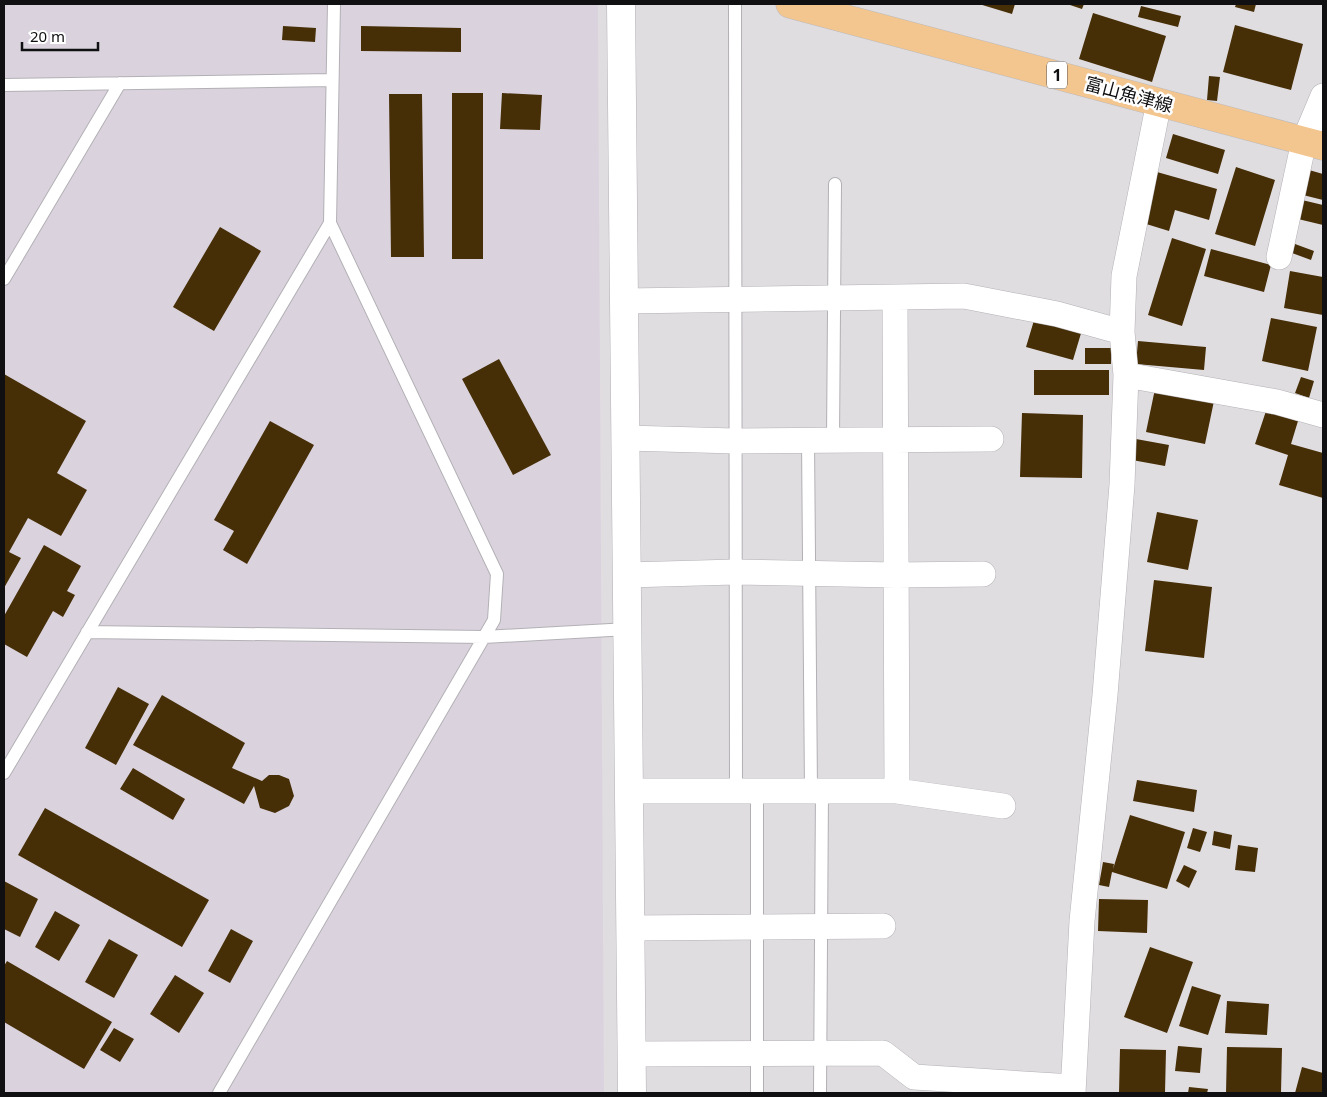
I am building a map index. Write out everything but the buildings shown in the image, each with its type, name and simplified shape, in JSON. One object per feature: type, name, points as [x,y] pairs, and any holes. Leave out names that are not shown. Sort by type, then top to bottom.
[{"type":"main road","name":"富山魚津線","points":[[790,4],[851,12],[1159,102],[1314,144]]},
{"type":"street","points":[[621,4],[632,1093]]},
{"type":"street","points":[[1279,257],[1314,144],[1323,96]]},
{"type":"street","points":[[632,1054],[883,1053],[914,1077],[1073,1090],[1082,921],[1103,713],[1122,485],[1126,375],[1122,332],[1124,276],[1159,102]]},
{"type":"street","points":[[624,301],[964,296],[1057,314],[1122,332]]},
{"type":"street","points":[[895,298],[897,791]]},
{"type":"street","points":[[1126,375],[1277,402],[1323,415]]},
{"type":"street","points":[[626,438],[735,440],[991,439]]},
{"type":"street","points":[[627,575],[735,572],[896,575],[983,574]]},
{"type":"street","points":[[630,791],[897,791],[1003,806]]},
{"type":"street","points":[[631,928],[883,926]]},
{"type":"lane","points":[[219,1093],[494,620],[497,574],[330,223],[334,4]]},
{"type":"lane","points":[[735,4],[735,572],[756,927],[757,1093]]},
{"type":"lane","points":[[4,85],[332,80]]},
{"type":"lane","points":[[4,279],[120,83]]},
{"type":"lane","points":[[833,440],[835,184]]},
{"type":"lane","points":[[4,773],[330,223]]},
{"type":"lane","points":[[808,440],[808,572],[821,926],[820,1093]]},
{"type":"lane","points":[[87,632],[484,637],[628,629]]},
{"type":"shaded area","points":[[4,4],[598,4],[604,1093],[4,1093]]}]
